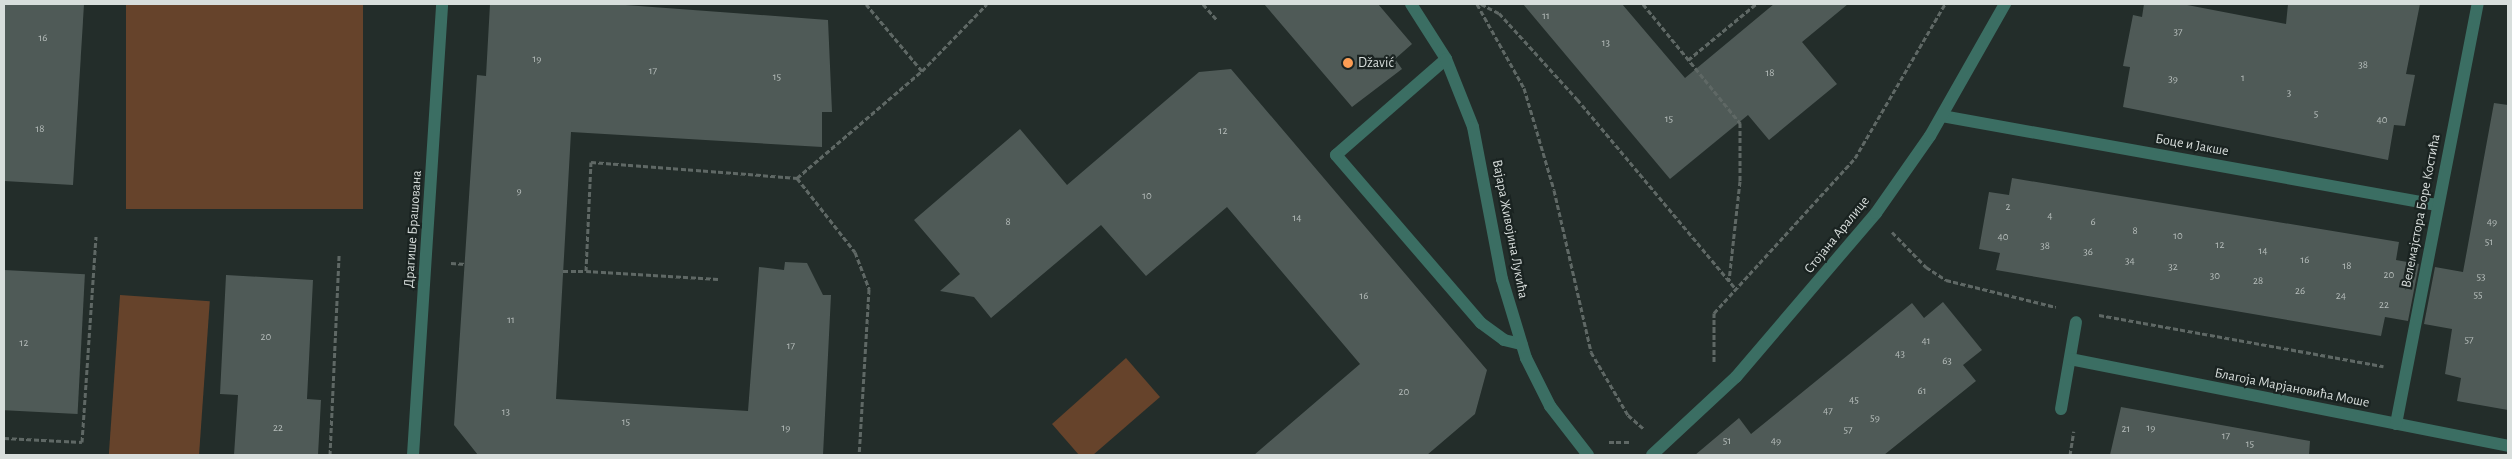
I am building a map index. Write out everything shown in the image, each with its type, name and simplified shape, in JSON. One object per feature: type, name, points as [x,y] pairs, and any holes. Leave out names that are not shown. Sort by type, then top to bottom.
[{"type":"street","name":"Драгише Брашована","points":[[413,455],[442,4]]},
{"type":"street","name":"Вајара Живојина Лукића","points":[[1411,4],[1446,58],[1473,127],[1502,279],[1522,344],[1550,406],[1585,452]]},
{"type":"street","name":"Стојана Аралице","points":[[1652,455],[1736,377],[1876,213],[1942,116],[2005,4]]},
{"type":"street","name":"Велемајстора Боре Костића","points":[[2396,424],[2437,205],[2478,4]]},
{"type":"street","points":[[1446,58],[1336,155],[1481,323],[1504,340],[1522,344]]},
{"type":"street","name":"Боце и Јакше","points":[[1942,116],[2437,205]]},
{"type":"street","points":[[2061,409],[2076,322]]},
{"type":"street","name":"Благоја Марјановића Моше","points":[[2070,359],[2508,446]]},
{"type":"path","points":[[866,4],[922,71]]},
{"type":"path","points":[[586,271],[591,162],[797,178],[922,71],[987,4]]},
{"type":"path","points":[[1203,4],[1218,20]]},
{"type":"path","points":[[1479,4],[1499,12],[1577,99],[1736,289]]},
{"type":"path","points":[[1479,4],[1524,88],[1554,190],[1592,352],[1628,415],[1650,435]]},
{"type":"path","points":[[1643,4],[1740,123],[1740,181],[1729,280]]},
{"type":"path","points":[[1688,60],[1756,4]]},
{"type":"path","points":[[1714,370],[1714,313],[1855,158],[1945,4]]},
{"type":"path","points":[[797,178],[854,252],[869,289],[859,455]]},
{"type":"path","points":[[1876,213],[1907,249],[1946,280],[2058,308]]},
{"type":"path","points":[[4,438],[82,442],[96,236]]},
{"type":"path","points":[[330,455],[338,254]]},
{"type":"path","points":[[563,271],[718,279]]},
{"type":"path","points":[[2097,315],[2406,370]]},
{"type":"path","points":[[1585,452],[1596,437],[1613,444],[1641,438]]},
{"type":"shaded area","points":[[126,4],[363,4],[363,209],[126,209]]},
{"type":"shaded area","points":[[120,295],[210,301],[199,455],[109,455]]},
{"type":"shaded area","points":[[1126,358],[1160,397],[1093,455],[1079,455],[1052,424]]},
{"type":"building","points":[[4,4],[84,4],[73,185],[4,181]]},
{"type":"building","points":[[490,4],[612,4],[828,20],[832,112],[822,112],[822,147],[571,132],[556,399],[748,411],[759,267],[784,270],[785,262],[807,263],[823,295],[831,295],[823,455],[478,455],[454,425],[477,75],[486,76]]},
{"type":"building","points":[[1264,4],[1378,4],[1412,44],[1395,59],[1402,69],[1352,107]]},
{"type":"building","points":[[1523,4],[1622,4],[1685,78],[1774,4],[1848,4],[1802,42],[1837,84],[1769,140],[1748,115],[1670,179]]},
{"type":"building","points":[[2144,4],[2182,4],[2286,24],[2288,4],[2420,4],[2406,74],[2415,75],[2405,126],[2394,125],[2388,160],[2123,107],[2130,67],[2123,66],[2133,15],[2142,17]]},
{"type":"building","points":[[1231,69],[1487,370],[1475,414],[1427,455],[1254,455],[1360,364],[1227,207],[1146,276],[1101,225],[991,318],[974,297],[940,291],[960,274],[914,220],[1020,129],[1067,185],[1199,72]]},
{"type":"building","points":[[2494,103],[2508,105],[2508,410],[2457,401],[2461,378],[2445,374],[2452,329],[2424,324],[2435,267],[2463,272]]},
{"type":"building","points":[[2012,178],[2399,242],[2396,260],[2419,264],[2408,321],[2385,317],[2381,336],[1996,270],[2000,253],[1979,249],[1989,192],[2009,195]]},
{"type":"building","points":[[4,270],[85,274],[78,414],[4,410]]},
{"type":"building","points":[[226,275],[313,280],[307,399],[321,400],[318,455],[234,455],[238,395],[220,394]]},
{"type":"building","points":[[1943,302],[1982,350],[1963,365],[1976,381],[1884,455],[1695,455],[1739,418],[1751,434],[1912,303],[1924,318]]},
{"type":"building","points":[[2121,407],[2310,441],[2309,455],[2110,455]]},
{"type":"place","name":"Džavić","points":[[1348,63]]}]
